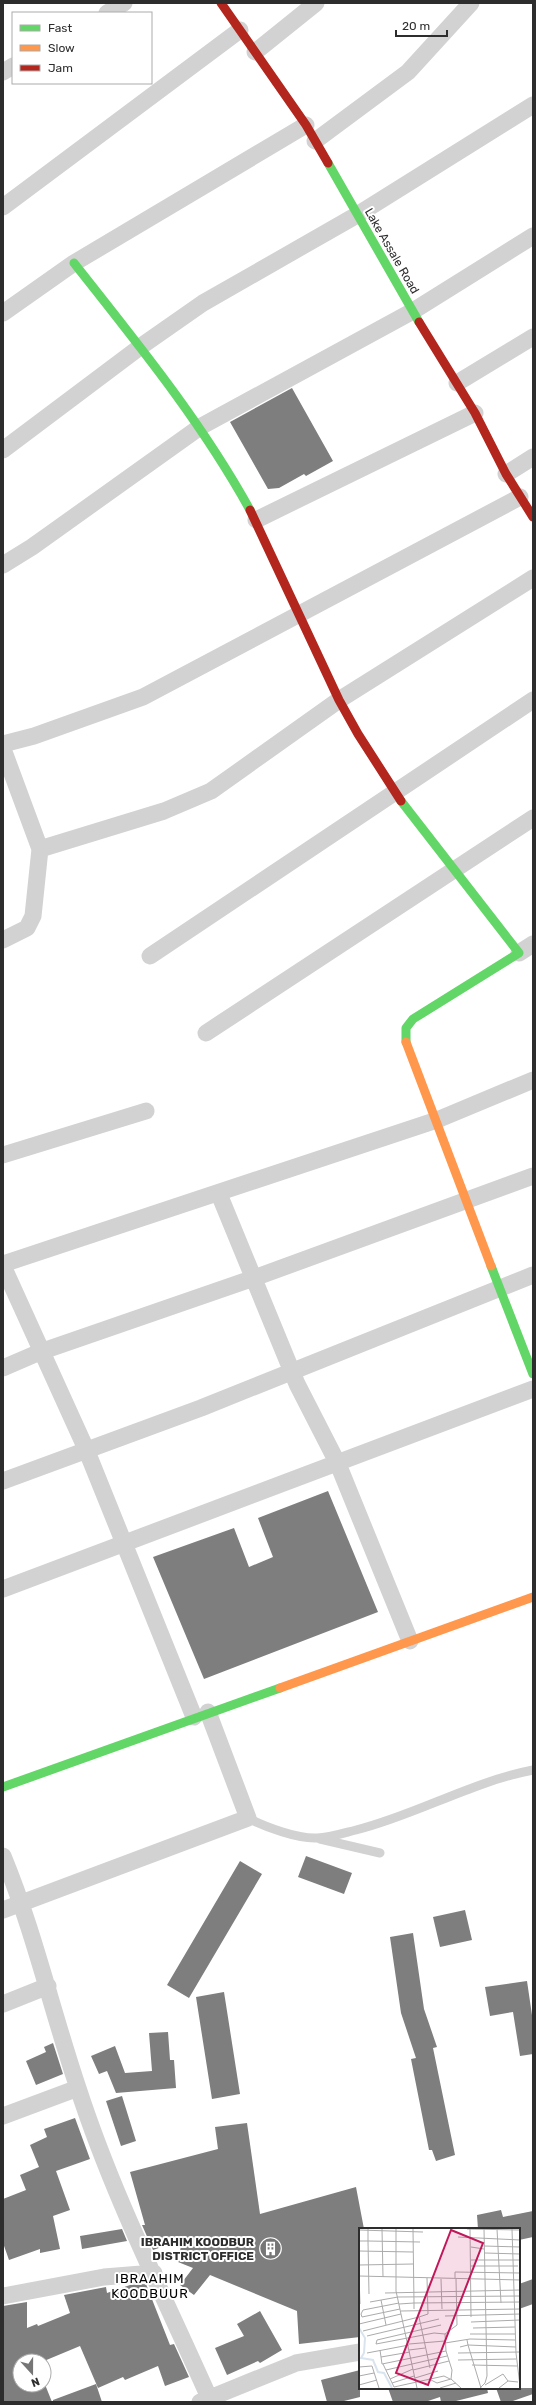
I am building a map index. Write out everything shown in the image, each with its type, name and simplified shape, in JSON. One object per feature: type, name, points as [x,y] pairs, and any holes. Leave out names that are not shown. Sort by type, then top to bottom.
[{"type":"street","points":[[108,12],[124,3]]},
{"type":"street","name":"Lake Assale Road","points":[[221,3],[306,125],[413,311],[475,412],[506,474],[533,518]]},
{"type":"street","points":[[255,52],[316,3]]},
{"type":"street","points":[[314,141],[408,72],[463,6]]},
{"type":"street","points":[[3,207],[240,30]]},
{"type":"street","points":[[3,72],[12,67]]},
{"type":"street","points":[[3,450],[140,347],[203,303],[358,215],[533,105]]},
{"type":"street","points":[[3,313],[74,264],[306,125]]},
{"type":"street","points":[[3,565],[32,547],[200,426],[413,311],[533,236]]},
{"type":"street","points":[[74,264],[200,426],[256,520],[300,612],[339,700],[393,793],[452,870],[519,953]]},
{"type":"street","points":[[457,383],[533,337]]},
{"type":"street","points":[[256,520],[475,412]]},
{"type":"street","points":[[506,474],[533,458]]},
{"type":"street","points":[[3,744],[34,736],[143,697],[300,612],[520,497]]},
{"type":"street","points":[[40,849],[164,811],[211,791],[339,700],[533,578]]},
{"type":"street","points":[[150,956],[533,700]]},
{"type":"street","points":[[3,749],[40,849],[33,916],[27,928],[3,940]]},
{"type":"street","points":[[206,1033],[533,818]]},
{"type":"street","points":[[533,944],[412,1019],[406,1028],[405,1040],[437,1120],[498,1287],[533,1374]]},
{"type":"street","points":[[3,1910],[23,1904],[248,1818],[125,1543],[86,1449],[40,1352],[3,1265],[437,1120],[533,1080]]},
{"type":"street","points":[[3,1155],[146,1111]]},
{"type":"street","points":[[3,1368],[40,1352],[254,1278],[533,1176]]},
{"type":"street","points":[[219,1194],[292,1371],[338,1464],[410,1641]]},
{"type":"street","points":[[3,1481],[86,1449],[201,1408],[498,1287],[533,1275]]},
{"type":"street","points":[[3,1589],[338,1464],[533,1389]]},
{"type":"street","points":[[3,1787],[533,1597]]},
{"type":"street","points":[[3,1856],[23,1904],[78,2088],[111,2177],[154,2273],[207,2401],[296,2363],[359,2352]]},
{"type":"street","points":[[3,2004],[48,1986]]},
{"type":"street","points":[[3,2116],[78,2088]]},
{"type":"street","points":[[3,2296],[104,2277],[154,2273]]},
{"type":"lane","points":[[317,1839],[388,1822],[430,1803],[502,1777],[533,1770]]},
{"type":"lane","points":[[248,1818],[266,1828],[380,1853]]},
{"type":"building","points":[[292,388],[333,461],[306,476],[304,474],[279,488],[268,489],[230,422]]},
{"type":"building","points":[[328,1491],[378,1612],[204,1679],[153,1557],[234,1528],[249,1567],[273,1557],[258,1518]]},
{"type":"building","points":[[306,1856],[352,1873],[344,1894],[298,1877]]},
{"type":"building","points":[[240,1861],[262,1874],[189,1998],[167,1985]]},
{"type":"building","points":[[465,1910],[472,1940],[440,1947],[433,1917]]},
{"type":"building","points":[[413,1933],[424,2009],[437,2047],[433,2048],[455,2155],[436,2161],[432,2150],[429,2150],[411,2059],[416,2058],[401,2013],[390,1937]]},
{"type":"building","points":[[527,1981],[533,2022],[533,2054],[520,2056],[513,2012],[490,2016],[485,1987]]},
{"type":"building","points":[[224,1992],[240,2094],[212,2099],[196,1997]]},
{"type":"building","points":[[168,2032],[170,2060],[174,2060],[176,2088],[116,2093],[107,2071],[99,2074],[91,2056],[115,2046],[125,2073],[152,2071],[149,2033]]},
{"type":"building","points":[[53,2043],[63,2074],[36,2085],[26,2061],[46,2052],[44,2047]]},
{"type":"building","points":[[122,2096],[136,2141],[121,2146],[106,2101]]},
{"type":"building","points":[[75,2118],[90,2159],[56,2171],[70,2210],[53,2216],[60,2249],[40,2253],[40,2249],[9,2260],[3,2243],[3,2199],[26,2190],[20,2175],[39,2167],[30,2145],[47,2137],[44,2129]]},
{"type":"building","points":[[247,2123],[260,2214],[356,2187],[364,2228],[359,2228],[359,2337],[299,2344],[297,2311],[210,2275],[194,2295],[180,2285],[193,2268],[178,2262],[182,2240],[153,2250],[142,2225],[145,2225],[130,2172],[218,2149],[215,2127]]},
{"type":"building","points":[[501,2210],[503,2217],[533,2211],[533,2237],[520,2240],[520,2228],[478,2228],[477,2215]]},
{"type":"building","points":[[122,2229],[127,2241],[82,2249],[80,2236]]},
{"type":"building","points":[[533,2279],[533,2304],[520,2309],[520,2284]]},
{"type":"building","points":[[146,2284],[170,2345],[174,2344],[189,2377],[165,2386],[158,2366],[125,2380],[123,2377],[98,2388],[80,2346],[52,2358],[52,2353],[12,2353],[12,2393],[48,2393],[52,2402],[3,2402],[3,2306],[27,2302],[27,2328],[37,2324],[38,2326],[70,2313],[64,2295],[106,2287],[107,2293],[130,2285]]},
{"type":"building","points":[[260,2311],[282,2350],[260,2363],[258,2361],[227,2375],[215,2348],[244,2336],[237,2324]]},
{"type":"building","points":[[359,2370],[360,2397],[340,2402],[327,2402],[321,2380]]},
{"type":"building","points":[[96,2384],[102,2402],[53,2402],[53,2400]]},
{"type":"building","points":[[533,2388],[533,2394],[510,2402],[501,2402],[496,2389]]},
{"type":"building","points":[[388,2389],[487,2389],[488,2393],[452,2402],[441,2402],[440,2397],[425,2402],[393,2402]]},
{"type":"traffic: fast","points":[[328,163],[419,322]]},
{"type":"traffic: fast","points":[[74,263],[167,383],[211,445],[250,510]]},
{"type":"traffic: fast","points":[[401,801],[519,953],[413,1019],[406,1028],[406,1042]]},
{"type":"traffic: fast","points":[[491,1266],[533,1374]]},
{"type":"traffic: fast","points":[[3,1787],[280,1688]]},
{"type":"traffic: slow","points":[[406,1042],[491,1266]]},
{"type":"traffic: slow","points":[[280,1688],[533,1597]]},
{"type":"traffic: jam","points":[[221,3],[306,125],[328,163]]},
{"type":"traffic: jam","points":[[419,322],[475,413],[506,474],[533,517]]},
{"type":"traffic: jam","points":[[250,510],[339,700],[358,734],[401,801]]},
{"type":"place","name":"IBRAHIM KOODBUR DISTRICT OFFICE","points":[[270,2249]]},
{"type":"district","name":"IBRAAHIM KOODBUUR","points":[[150,2286]]}]
